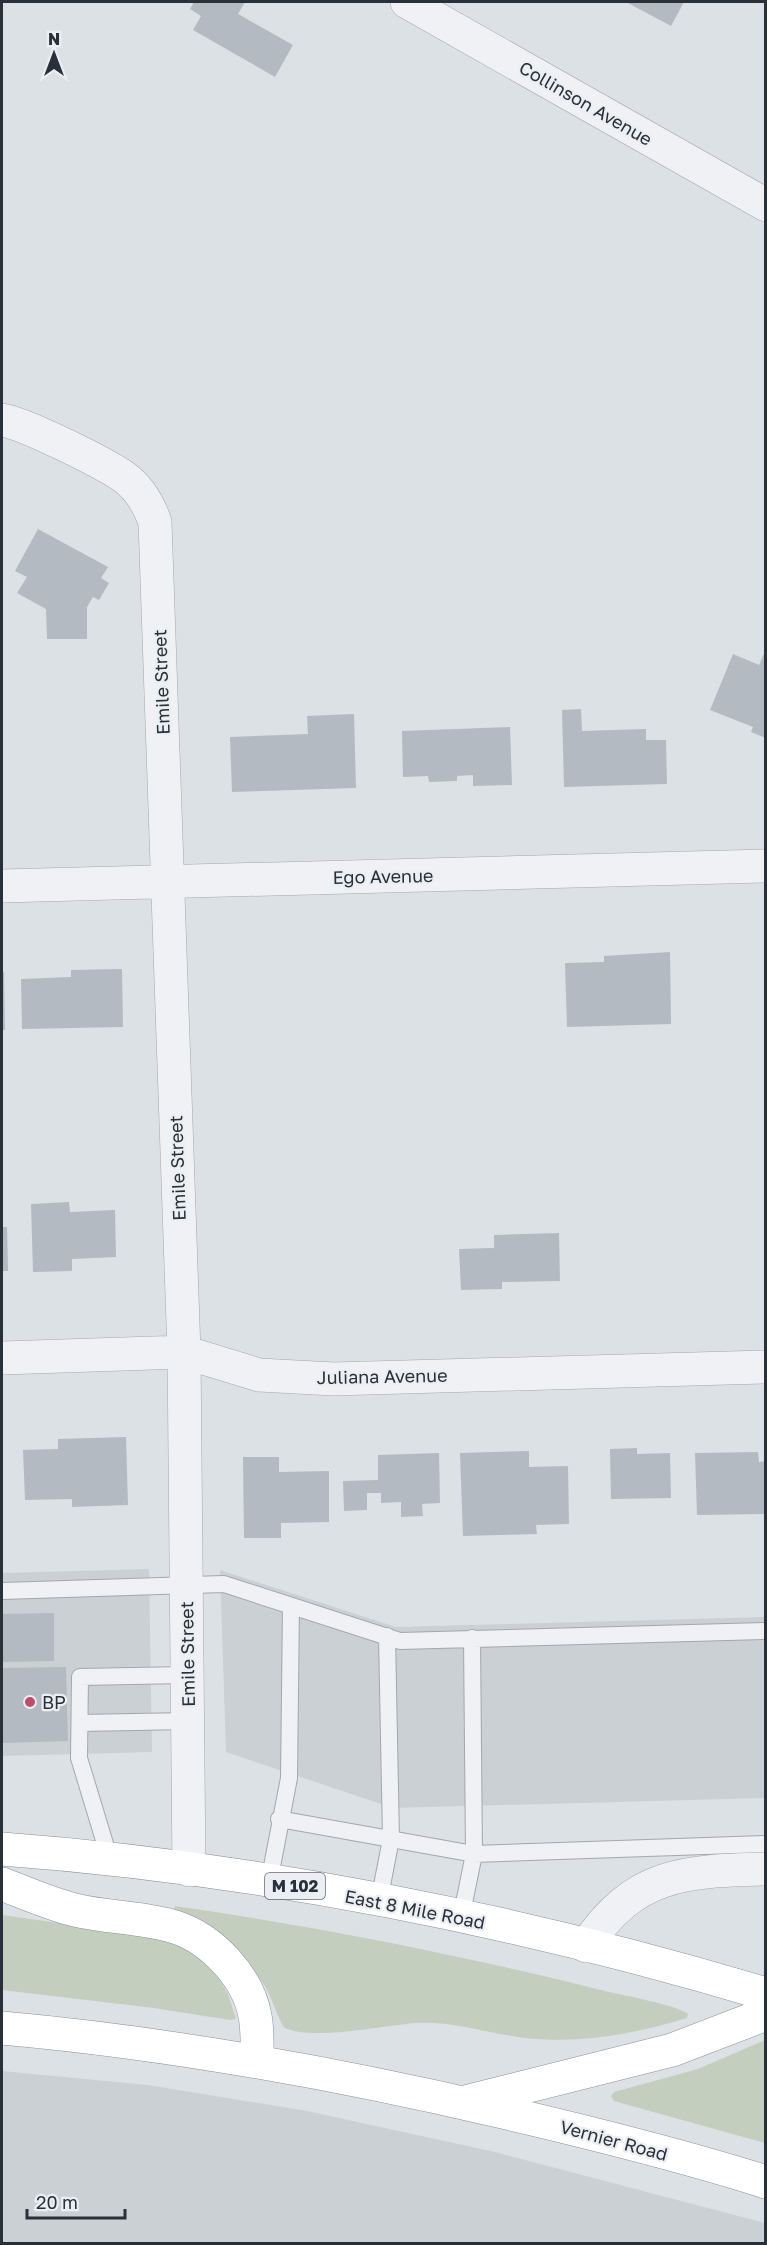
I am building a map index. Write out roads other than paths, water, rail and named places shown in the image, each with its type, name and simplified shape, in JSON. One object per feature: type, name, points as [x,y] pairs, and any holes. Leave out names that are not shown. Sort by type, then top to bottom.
[{"type":"highway","name":"East 8 Mile Road","points":[[2,1849],[110,1860],[269,1882],[379,1901],[586,1946]]},
{"type":"highway","points":[[2,1884],[75,1910],[151,1921],[176,1927],[200,1938],[233,1970],[247,1991],[255,2014],[257,2062]]},
{"type":"highway","name":"M 102","points":[[586,1946],[765,1994]]},
{"type":"highway","points":[[2,2028],[97,2038],[257,2062],[461,2103],[672,2050],[765,2014]]},
{"type":"highway","name":"Vernier Road","points":[[461,2103],[657,2150],[765,2182]]},
{"type":"street","name":"Collinson Avenue","points":[[407,2],[765,205]]},
{"type":"street","name":"Emile Street","points":[[2,420],[12,421],[44,435],[123,477],[138,490],[155,522],[184,1352],[189,1870]]},
{"type":"street","name":"Ego Avenue","points":[[2,886],[765,866]]},
{"type":"street","name":"Juliana Avenue","points":[[2,1358],[184,1352],[259,1375],[334,1379],[765,1366]]},
{"type":"street","points":[[586,1946],[600,1923],[617,1906],[634,1893],[653,1884],[699,1872],[765,1869]]},
{"type":"lane","points":[[2,1591],[224,1584],[400,1641],[765,1631]]},
{"type":"lane","points":[[269,1882],[279,1819],[289,1778],[291,1606]]},
{"type":"lane","points":[[379,1901],[391,1839],[387,1636]]},
{"type":"lane","points":[[461,1918],[474,1854],[472,1638]]},
{"type":"lane","points":[[110,1860],[79,1758],[73,1677],[186,1675]]},
{"type":"lane","points":[[77,1731],[188,1721]]},
{"type":"lane","points":[[279,1819],[474,1854],[765,1844]]},
{"type":"place","name":"BP","points":[[30,1702]]}]
